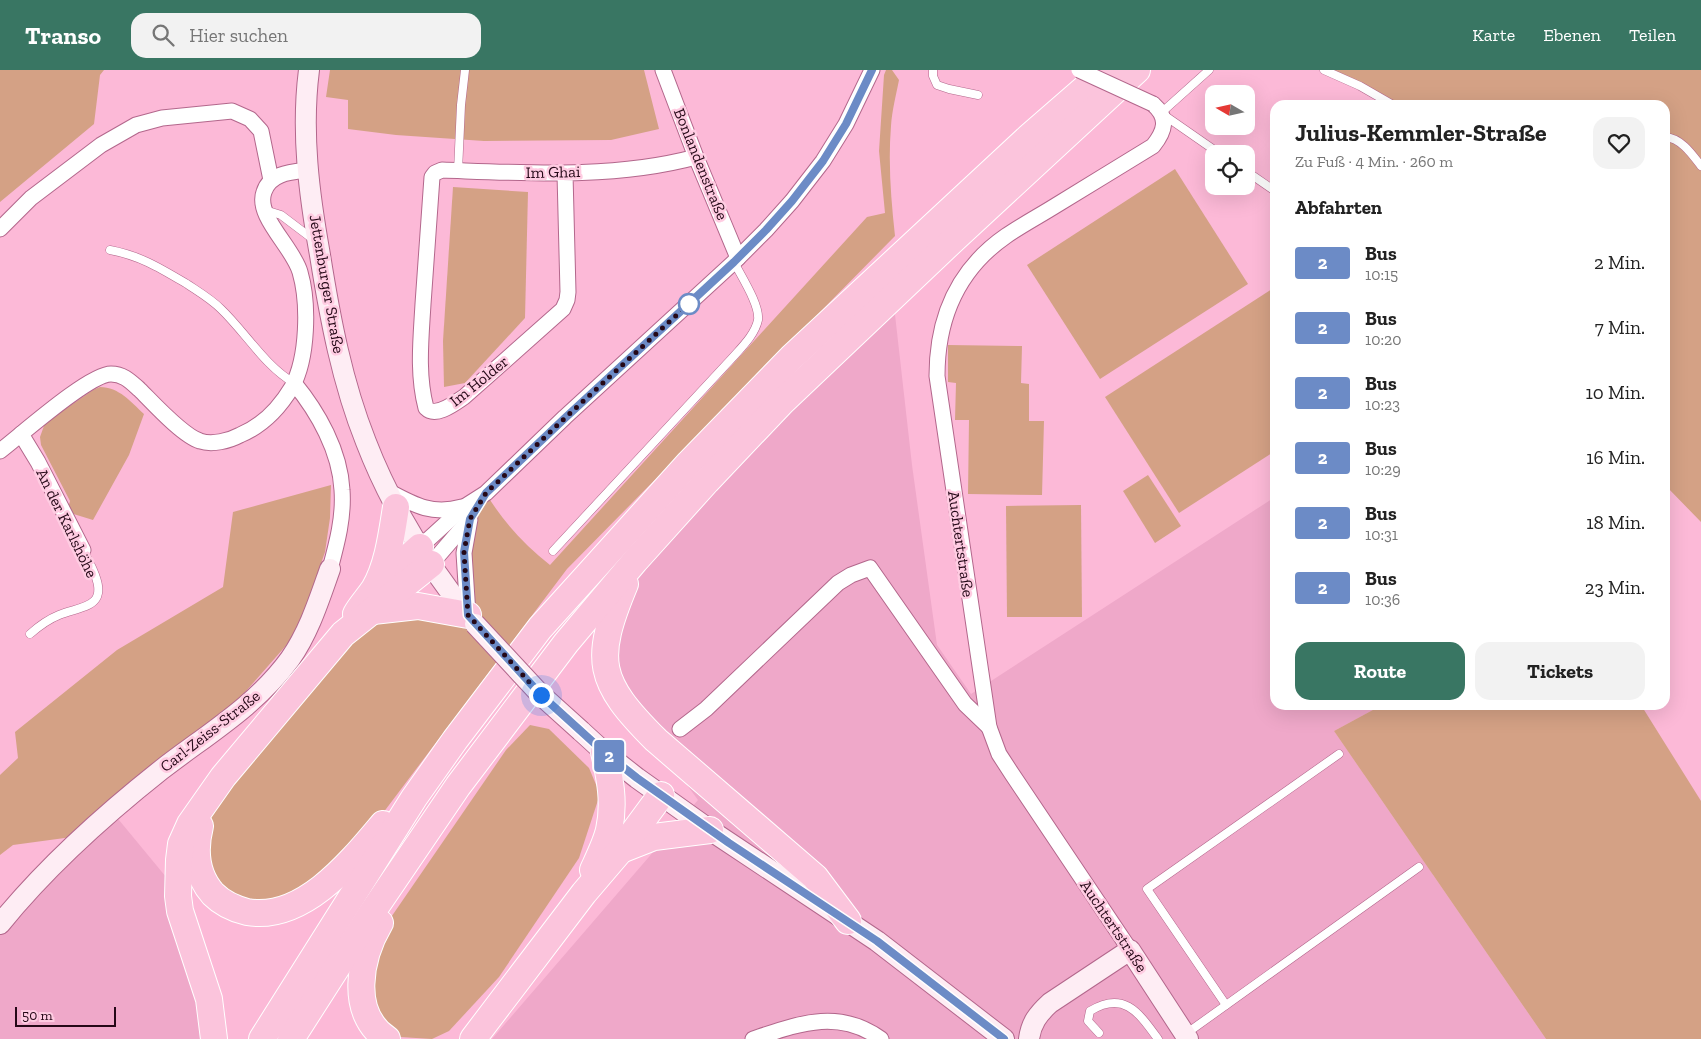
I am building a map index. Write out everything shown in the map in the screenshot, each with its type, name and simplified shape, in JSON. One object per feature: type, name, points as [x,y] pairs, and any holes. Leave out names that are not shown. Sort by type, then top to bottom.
[{"type":"highway","points":[[262,1039],[414,798],[461,732],[540,628],[740,408],[931,226],[1106,70]]},
{"type":"highway","points":[[291,1039],[412,851],[463,778],[566,643],[635,561],[707,480],[796,388],[1138,70]]},
{"type":"highway","points":[[373,599],[390,545],[392,499]]},
{"type":"highway","points":[[214,1039],[209,999],[180,911],[177,882],[181,844],[190,824],[206,801],[270,719],[373,599],[425,556]]},
{"type":"highway","points":[[635,561],[609,623],[606,640],[604,657],[614,692],[634,718],[656,740],[814,877],[848,921]]},
{"type":"highway","points":[[373,599],[418,606],[471,620]]},
{"type":"highway","points":[[584,893],[609,831],[612,812],[612,789],[604,752]]},
{"type":"highway","points":[[473,1035],[661,795]]},
{"type":"highway","points":[[206,801],[196,850],[197,863],[204,882],[214,894],[227,904],[243,911],[260,913],[283,910],[301,902],[316,891],[337,874],[387,819],[414,798]]},
{"type":"highway","points":[[618,852],[654,837],[710,830]]},
{"type":"highway","points":[[387,1039],[375,1028],[362,1004],[362,970],[367,951],[386,913],[412,851]]},
{"type":"street","name":"Jettenburger Straße","points":[[309,70],[306,122],[308,170],[318,244],[343,372],[365,441],[392,499],[425,556],[471,620],[541,695],[604,752],[710,830],[877,941],[1004,1039]]},
{"type":"street","name":"Bonlandenstraße","points":[[663,70],[736,260]]},
{"type":"street","points":[[425,556],[486,493],[736,260],[792,201],[817,169],[846,124],[872,70]]},
{"type":"street","points":[[1079,70],[1157,108]]},
{"type":"street","name":"Auchtertstraße","points":[[1157,108],[1164,127],[1161,136],[1153,146],[1007,235],[981,257],[961,281],[945,314],[938,343],[936,376],[989,727],[1000,754],[1012,774],[1187,1037]]},
{"type":"street","points":[[0,229],[31,198],[102,145],[136,125],[162,118],[232,111],[250,119],[261,131],[271,180]]},
{"type":"street","name":"Im Ghai","points":[[431,196],[432,177],[435,173],[442,170],[565,174],[658,165],[696,157]]},
{"type":"street","points":[[0,450],[85,385],[101,376],[112,374],[123,376],[179,427],[195,439],[207,442],[227,440],[245,433],[262,421],[281,403],[294,383],[301,362],[305,321],[302,283],[296,261],[263,210],[262,194],[271,180],[280,175],[308,170]]},
{"type":"street","name":"Im Holder","points":[[431,196],[421,330],[420,384],[426,408],[432,412],[448,408],[464,397],[563,309],[568,292],[565,174]]},
{"type":"street","name":"Carl-Zeiss-Straße","points":[[0,924],[38,880],[111,811],[258,696],[290,659],[302,638],[313,615],[330,569],[342,513],[341,480],[329,439],[313,410],[294,383]]},
{"type":"street","name":"An der Karlshöhe","points":[[21,434],[38,462],[83,550]]},
{"type":"street","points":[[392,499],[428,509],[467,513]]},
{"type":"street","points":[[467,513],[464,552],[471,620]]},
{"type":"street","points":[[680,729],[706,709],[838,583],[851,575],[870,568],[964,704],[989,727]]},
{"type":"street","points":[[1029,1039],[1032,1023],[1038,1013],[1130,950]]},
{"type":"street","points":[[754,1039],[800,1024],[821,1021],[851,1025],[881,1039]]},
{"type":"lane","points":[[458,171],[461,105],[465,70]]},
{"type":"lane","points":[[932,70],[937,84],[949,89],[978,95]]},
{"type":"lane","points":[[1208,70],[1157,108],[1208,145]]},
{"type":"lane","points":[[1324,70],[1360,86],[1384,100]]},
{"type":"lane","points":[[1670,138],[1690,151],[1701,166]]},
{"type":"lane","points":[[1255,177],[1270,188]]},
{"type":"lane","points":[[263,210],[281,215],[318,244]]},
{"type":"lane","points":[[110,250],[142,258],[211,300],[222,309],[276,371],[294,383]]},
{"type":"lane","points":[[553,551],[750,336],[758,319],[756,308],[736,260]]},
{"type":"lane","name":"An der Karlshöhe","points":[[30,634],[54,618],[90,605],[95,600],[98,593],[96,579],[83,550]]},
{"type":"lane","points":[[1226,1005],[1147,889],[1339,754]]},
{"type":"lane","points":[[1187,1037],[1226,1005],[1419,867]]},
{"type":"lane","points":[[1099,1034],[1088,1021],[1090,1011],[1105,1003],[1118,1003],[1134,1010],[1146,1022],[1158,1039]]},
{"type":"shaded area","points":[[0,70],[104,70],[100,75],[94,124],[0,202]]},
{"type":"shaded area","points":[[330,70],[644,70],[659,129],[611,140],[484,141],[396,135],[348,129],[348,100],[326,97]]},
{"type":"shaded area","points":[[886,70],[892,70],[899,80],[892,115],[890,140],[890,181],[895,236],[567,569],[337,874],[316,891],[234,908],[196,850],[223,777],[372,611],[468,615],[470,519],[486,493],[499,513],[515,532],[550,565],[867,217],[885,213],[879,151],[884,75]]},
{"type":"shaded area","points":[[1324,70],[1701,70],[1701,522],[1670,490],[1670,100],[1383,100]]},
{"type":"shaded area","points":[[1175,169],[1248,284],[1100,379],[1027,265]]},
{"type":"shaded area","points":[[453,187],[528,192],[525,318],[465,383],[444,387],[443,341]]},
{"type":"shaded area","points":[[1270,290],[1270,454],[1179,513],[1105,397]]},
{"type":"shaded area","points":[[893,297],[912,465],[937,645],[971,694],[1270,500],[1270,710],[1373,710],[1334,731],[1546,1039],[492,1039],[698,800],[607,676],[635,561]]},
{"type":"shaded area","points":[[948,345],[1022,346],[1021,383],[1029,384],[1029,421],[1044,421],[1042,495],[968,494],[969,420],[955,420],[956,383],[948,382]]},
{"type":"shaded area","points":[[100,387],[119,392],[144,414],[129,455],[93,520],[67,512],[70,501],[41,445],[40,437],[45,423]]},
{"type":"shaded area","points":[[1148,475],[1181,526],[1155,543],[1123,491]]},
{"type":"shaded area","points":[[331,485],[330,518],[325,552],[305,610],[290,641],[239,699],[72,837],[13,845],[0,855],[0,775],[18,758],[15,732],[117,650],[223,587],[233,512]]},
{"type":"shaded area","points":[[1081,505],[1082,617],[1007,617],[1006,506]]},
{"type":"shaded area","points":[[1373,710],[1644,710],[1701,801],[1701,1039],[1546,1039],[1334,731]]},
{"type":"shaded area","points":[[530,725],[549,729],[589,768],[600,794],[579,858],[499,977],[449,1031],[432,1039],[400,1037],[378,1018],[368,998],[385,926],[506,750]]},
{"type":"shaded area","points":[[114,814],[171,883],[207,1039],[0,1039],[0,930]]},
{"type":"bus line","name":"2","points":[[872,70],[846,124],[823,161],[792,201],[766,230],[486,493],[470,519],[464,552],[468,615],[541,695],[604,752],[637,778],[729,843],[877,941],[1004,1039]]},
{"type":"route","points":[[541,695],[468,615],[464,552],[470,519],[486,493],[694,299],[689,304]]}]
